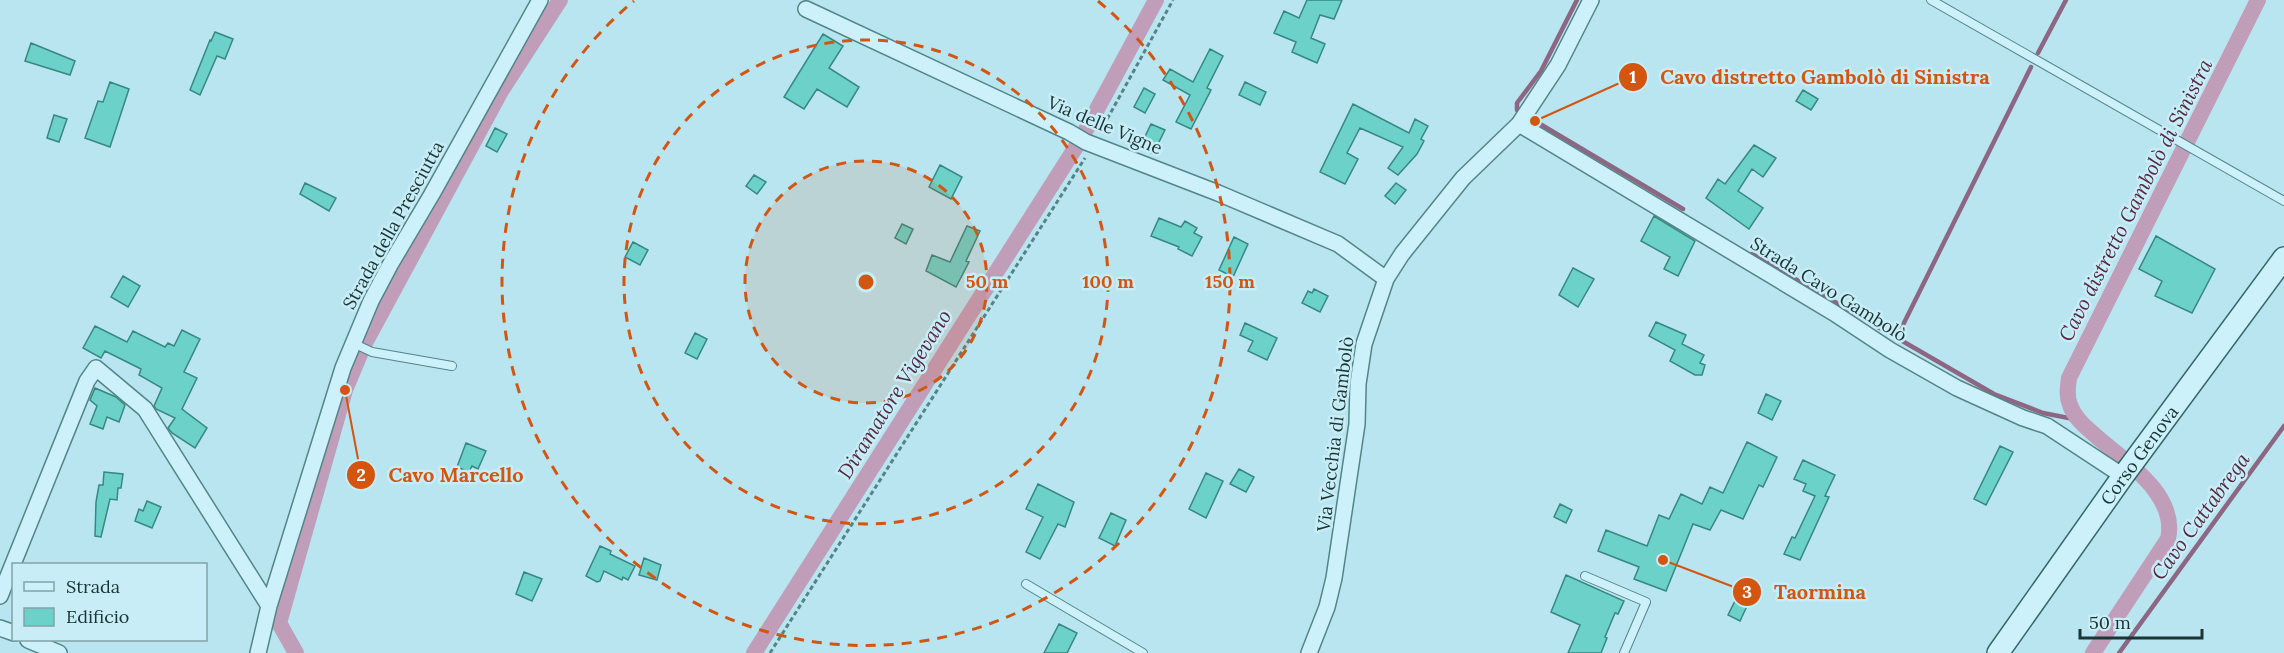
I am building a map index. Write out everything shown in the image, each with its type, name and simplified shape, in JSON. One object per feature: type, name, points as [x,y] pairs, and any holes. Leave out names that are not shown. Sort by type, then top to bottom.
[{"type":"main road","name":"Corso Genova","points":[[1998,653],[2138,456],[2284,258]]},
{"type":"street","name":"Strada della Presciutta","points":[[258,653],[269,606],[353,343],[371,301],[540,0]]},
{"type":"street","name":"Via Vecchia di Gambolò","points":[[1309,653],[1327,607],[1334,578],[1355,435],[1358,384],[1364,344],[1386,279],[1402,254],[1463,178],[1519,124],[1548,82],[1591,0]]},
{"type":"street","name":"Via delle Vigne","points":[[806,9],[1090,143],[1218,193],[1338,244],[1386,279]]},
{"type":"street","name":"Strada Cavo Gambolò","points":[[1519,124],[1833,313],[1890,350],[1957,388],[2023,418],[2047,426],[2124,476]]},
{"type":"street","points":[[13,563],[87,381],[96,368],[145,409],[269,606]]},
{"type":"street","points":[[0,596],[12,566]]},
{"type":"street","points":[[32,641],[59,653]]},
{"type":"lane","points":[[1931,0],[2284,201]]},
{"type":"lane","points":[[353,343],[372,352],[452,366]]},
{"type":"lane","points":[[1585,576],[1646,602],[1624,653]]},
{"type":"lane","points":[[1026,584],[1143,653]]},
{"type":"path","points":[[770,653],[1090,143],[1173,0]]},
{"type":"building","points":[[1307,0],[1342,0],[1334,19],[1320,15],[1311,38],[1325,44],[1317,63],[1292,52],[1296,42],[1274,33],[1284,11],[1299,18]]},
{"type":"building","points":[[215,32],[233,39],[225,59],[217,56],[200,95],[190,90]]},
{"type":"building","points":[[823,34],[843,46],[829,68],[859,87],[847,107],[817,89],[804,109],[784,97]]},
{"type":"building","points":[[31,43],[75,61],[70,75],[25,61]]},
{"type":"building","points":[[1210,49],[1223,56],[1207,88],[1211,90],[1191,129],[1176,122],[1190,95],[1163,80],[1170,69],[1193,82]]},
{"type":"building","points":[[110,82],[129,89],[110,147],[85,138],[98,101],[103,102]]},
{"type":"building","points":[[1245,82],[1266,92],[1260,105],[1239,95]]},
{"type":"building","points":[[1144,88],[1155,94],[1145,113],[1134,107]]},
{"type":"building","points":[[1803,90],[1818,99],[1811,110],[1796,101]]},
{"type":"building","points":[[1353,104],[1409,133],[1415,119],[1428,126],[1417,154],[1398,175],[1388,168],[1403,147],[1360,128],[1347,153],[1358,159],[1345,184],[1320,172]]},
{"type":"building","points":[[54,115],[67,119],[59,142],[47,138]]},
{"type":"building","points":[[1151,124],[1165,130],[1153,154],[1140,147]]},
{"type":"building","points":[[495,128],[507,134],[497,152],[486,146]]},
{"type":"building","points":[[1754,145],[1776,158],[1763,177],[1752,169],[1738,191],[1763,208],[1749,229],[1706,198],[1718,179],[1725,184]]},
{"type":"building","points":[[940,165],[962,177],[951,199],[929,187]]},
{"type":"building","points":[[754,175],[766,182],[757,194],[746,186]]},
{"type":"building","points":[[305,183],[336,198],[329,211],[300,194]]},
{"type":"building","points":[[1396,183],[1406,190],[1395,204],[1385,196]]},
{"type":"building","points":[[1654,216],[1695,241],[1678,276],[1664,269],[1670,257],[1641,241]]},
{"type":"building","points":[[1159,218],[1181,227],[1185,221],[1197,228],[1194,233],[1202,237],[1192,256],[1178,249],[1179,247],[1151,236]]},
{"type":"building","points":[[902,224],[913,229],[906,244],[895,238]]},
{"type":"building","points":[[967,226],[980,231],[966,261],[969,262],[956,287],[926,271],[932,255],[950,262]]},
{"type":"building","points":[[2156,236],[2215,269],[2192,313],[2155,296],[2162,281],[2139,269]]},
{"type":"building","points":[[1234,237],[1248,244],[1233,277],[1219,270]]},
{"type":"building","points":[[633,242],[648,250],[640,265],[625,257]]},
{"type":"building","points":[[1573,268],[1594,279],[1578,307],[1559,295]]},
{"type":"building","points":[[123,276],[140,286],[128,307],[111,297]]},
{"type":"building","points":[[1314,289],[1328,296],[1320,312],[1302,303],[1308,291],[1312,293]]},
{"type":"building","points":[[1656,322],[1686,335],[1682,344],[1704,355],[1700,363],[1705,365],[1702,375],[1695,375],[1670,361],[1675,350],[1649,336]]},
{"type":"building","points":[[1245,323],[1277,338],[1267,360],[1248,351],[1253,341],[1240,335]]},
{"type":"building","points":[[95,326],[127,342],[133,331],[165,347],[168,343],[174,346],[182,330],[200,339],[184,372],[197,378],[182,409],[207,428],[195,448],[168,428],[175,418],[154,406],[162,388],[139,375],[141,369],[105,351],[101,358],[83,348]]},
{"type":"building","points":[[695,333],[707,339],[697,359],[685,353]]},
{"type":"building","points":[[95,388],[116,397],[125,405],[119,422],[107,417],[103,429],[90,424],[97,406],[90,400]]},
{"type":"building","points":[[1766,394],[1781,401],[1772,420],[1758,413]]},
{"type":"building","points":[[1747,442],[1777,457],[1763,487],[1759,485],[1743,519],[1721,510],[1710,530],[1693,524],[1666,591],[1634,579],[1639,567],[1598,551],[1606,530],[1647,546],[1659,515],[1669,519],[1681,494],[1702,504],[1710,487],[1723,493]]},
{"type":"building","points":[[466,443],[486,451],[478,469],[472,466],[469,472],[457,467]]},
{"type":"building","points":[[2000,446],[2013,452],[1986,505],[1974,499]]},
{"type":"building","points":[[1803,460],[1835,475],[1825,496],[1829,497],[1800,560],[1784,554],[1792,537],[1795,538],[1815,496],[1803,491],[1806,484],[1794,479]]},
{"type":"building","points":[[1239,469],[1254,477],[1246,492],[1230,484]]},
{"type":"building","points":[[104,472],[123,474],[117,500],[110,499],[101,537],[95,536],[96,502],[99,485],[103,485]]},
{"type":"building","points":[[1206,473],[1223,481],[1206,518],[1189,509]]},
{"type":"building","points":[[1038,484],[1074,502],[1065,527],[1058,524],[1040,559],[1026,552],[1043,517],[1026,509]]},
{"type":"building","points":[[147,501],[161,507],[152,528],[135,521],[139,509],[143,511]]},
{"type":"building","points":[[1560,504],[1572,510],[1566,523],[1554,517]]},
{"type":"building","points":[[1111,513],[1126,520],[1115,546],[1099,538]]},
{"type":"building","points":[[600,546],[611,551],[610,554],[635,566],[628,580],[623,577],[622,580],[604,571],[600,581],[597,582],[586,576]]},
{"type":"building","points":[[644,558],[661,565],[657,580],[639,575]]},
{"type":"building","points":[[524,572],[542,579],[532,601],[516,594]]},
{"type":"building","points":[[1566,575],[1624,601],[1618,614],[1615,613],[1601,653],[1568,653],[1580,625],[1551,612]]},
{"type":"building","points":[[1736,599],[1748,604],[1740,621],[1728,615]]},
{"type":"building","points":[[1059,624],[1077,633],[1067,653],[1044,653]]},
{"type":"waterway","points":[[365,343],[501,91],[560,0]]},
{"type":"waterway","name":"Diramatore Vigevano","points":[[754,653],[1081,139],[1156,0]]},
{"type":"waterway","name":"Cavo distretto Gambolò di Sinistra","points":[[1517,110],[1517,103],[1541,71],[1577,0]]},
{"type":"waterway","points":[[2038,53],[2066,0]]},
{"type":"waterway","name":"Cavo distretto Gambolò di Sinistra","points":[[2093,653],[2168,539],[2169,523],[2158,494],[2147,481],[2085,427],[2075,415],[2068,398],[2069,378],[2258,0]]},
{"type":"waterway","name":"Cavo distretto Gambolò di Sinistra","points":[[1897,337],[2031,67]]},
{"type":"waterway","name":"Cavo distretto Gambolò di Sinistra","points":[[1535,121],[1683,209]]},
{"type":"waterway","name":"Cavo distretto Gambolò di Sinistra","points":[[1752,254],[1994,394],[2043,413],[2079,420]]},
{"type":"waterway","points":[[296,653],[279,623],[345,390],[361,352]]},
{"type":"waterway","name":"Cavo Cattabrega","points":[[2119,653],[2284,426]]},
{"type":"place","name":"Cavo distretto Gambolò di Sinistra","points":[[1535,121]]},
{"type":"place","name":"Cavo Marcello","points":[[345,390]]},
{"type":"place","name":"Taormina","points":[[1663,560]]}]
